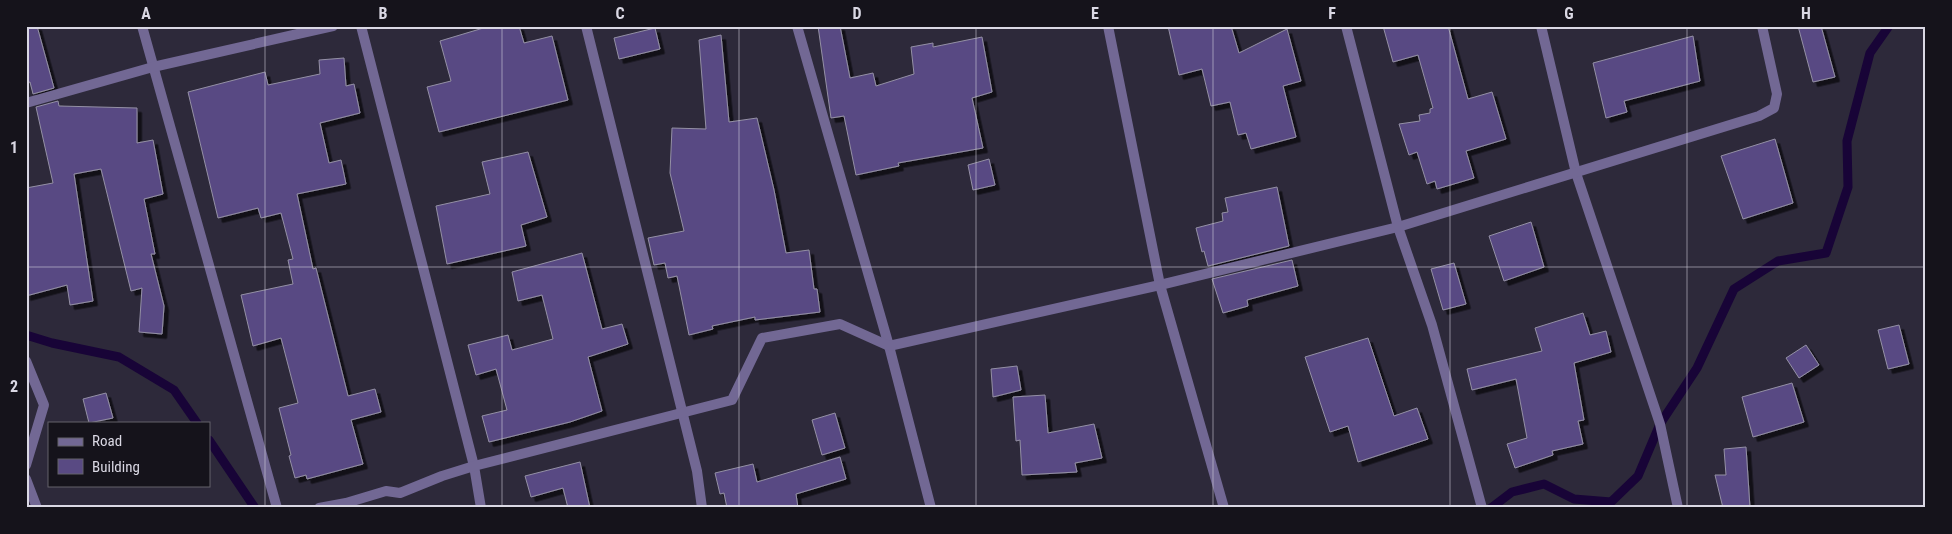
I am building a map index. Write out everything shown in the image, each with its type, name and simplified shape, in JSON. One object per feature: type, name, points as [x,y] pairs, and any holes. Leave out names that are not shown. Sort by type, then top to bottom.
[{"type":"street","points":[[142,26],[277,508]]},
{"type":"street","points":[[26,103],[153,67],[333,26]]},
{"type":"street","points":[[361,26],[474,466],[482,508]]},
{"type":"street","points":[[586,26],[681,414],[697,471],[702,508]]},
{"type":"street","points":[[797,26],[889,346],[931,508]]},
{"type":"street","points":[[1108,26],[1160,285],[1224,508]]},
{"type":"street","points":[[1346,26],[1398,227],[1432,325],[1482,508]]},
{"type":"street","points":[[1541,26],[1576,173],[1660,424],[1678,508]]},
{"type":"street","points":[[319,508],[346,503],[386,491],[400,493],[442,476],[474,466],[732,400],[762,338],[840,324],[889,346],[1160,285],[1398,227],[1759,116],[1774,108],[1777,94],[1762,26]]},
{"type":"street","points":[[26,361],[44,405],[26,465]]},
{"type":"street","points":[[26,479],[37,508]]},
{"type":"building","points":[[26,26],[37,26],[54,88],[33,94],[30,82],[26,83]]},
{"type":"building","points":[[490,26],[519,26],[524,43],[552,36],[568,100],[439,132],[427,87],[451,81],[440,41]]},
{"type":"building","points":[[818,26],[840,26],[850,78],[873,73],[876,86],[914,74],[911,47],[933,43],[933,47],[982,37],[992,92],[972,98],[983,148],[898,163],[899,166],[856,175],[844,116],[831,118]]},
{"type":"building","points":[[1168,26],[1231,26],[1239,53],[1287,29],[1301,81],[1283,86],[1296,137],[1251,149],[1246,133],[1238,135],[1230,102],[1211,106],[1202,69],[1179,75]]},
{"type":"building","points":[[1383,26],[1448,26],[1468,99],[1492,92],[1506,139],[1466,151],[1474,178],[1437,189],[1435,181],[1427,184],[1417,152],[1409,155],[1399,124],[1420,121],[1419,115],[1430,113],[1430,109],[1433,108],[1418,55],[1393,62]]},
{"type":"building","points":[[1798,26],[1821,26],[1835,77],[1813,82]]},
{"type":"building","points":[[655,28],[660,49],[619,59],[614,38]]},
{"type":"building","points":[[721,35],[729,122],[757,118],[786,253],[809,250],[814,289],[817,289],[820,312],[755,320],[755,317],[712,326],[713,329],[689,335],[677,276],[668,278],[665,263],[654,265],[648,238],[684,231],[670,173],[672,128],[706,129],[699,40]]},
{"type":"building","points":[[1693,36],[1700,81],[1624,101],[1627,112],[1606,118],[1593,63]]},
{"type":"building","points":[[344,58],[346,86],[354,84],[360,113],[320,123],[329,163],[341,160],[346,184],[297,194],[313,269],[316,268],[348,396],[375,389],[381,412],[351,420],[363,464],[307,479],[306,475],[295,478],[279,408],[298,403],[281,338],[253,346],[241,295],[293,284],[288,260],[293,259],[281,213],[261,218],[258,208],[218,218],[188,92],[265,72],[268,85],[320,74],[319,60]]},
{"type":"building","points":[[58,101],[59,106],[137,108],[137,143],[153,140],[163,194],[144,199],[155,254],[151,254],[164,306],[162,334],[139,332],[142,288],[131,291],[101,169],[74,174],[93,301],[70,305],[67,285],[26,296],[26,188],[53,183],[36,107]]},
{"type":"building","points":[[1775,139],[1793,203],[1743,219],[1721,156]]},
{"type":"building","points":[[528,152],[547,217],[521,225],[526,246],[447,264],[436,206],[490,194],[482,162]]},
{"type":"building","points":[[989,159],[995,185],[973,190],[968,165]]},
{"type":"building","points":[[1277,187],[1289,246],[1208,266],[1204,251],[1202,252],[1196,228],[1223,221],[1222,213],[1228,212],[1225,198]]},
{"type":"building","points":[[1531,222],[1544,267],[1504,281],[1489,236]]},
{"type":"building","points":[[582,253],[602,329],[622,324],[628,344],[588,357],[602,411],[570,422],[489,442],[482,416],[507,410],[496,369],[476,375],[468,345],[508,335],[512,350],[553,339],[542,295],[518,301],[512,272]]},
{"type":"building","points":[[1292,260],[1298,286],[1247,300],[1248,306],[1223,313],[1212,279]]},
{"type":"building","points":[[1454,263],[1466,304],[1443,310],[1431,269]]},
{"type":"building","points":[[1583,313],[1590,335],[1606,331],[1611,352],[1574,363],[1584,420],[1578,421],[1583,444],[1552,451],[1553,455],[1515,468],[1507,444],[1527,438],[1516,379],[1472,390],[1467,369],[1542,351],[1535,328]]},
{"type":"building","points":[[1899,325],[1909,364],[1888,369],[1878,330]]},
{"type":"building","points":[[1368,338],[1394,416],[1417,408],[1428,439],[1358,462],[1348,426],[1330,432],[1305,357]]},
{"type":"building","points":[[1806,345],[1819,365],[1799,378],[1786,358]]},
{"type":"building","points":[[1017,366],[1021,390],[993,397],[991,369]]},
{"type":"building","points":[[1792,383],[1804,422],[1753,437],[1742,397]]},
{"type":"building","points":[[106,393],[113,418],[89,422],[83,399]]},
{"type":"building","points":[[1045,395],[1048,433],[1094,424],[1102,458],[1075,463],[1077,472],[1022,475],[1020,440],[1016,441],[1013,397]]},
{"type":"building","points":[[835,413],[845,448],[822,455],[812,420]]},
{"type":"building","points":[[1746,447],[1750,508],[1723,508],[1715,475],[1726,475],[1724,449]]},
{"type":"building","points":[[840,457],[846,479],[796,494],[798,508],[727,508],[724,493],[720,494],[715,473],[753,464],[757,482]]},
{"type":"building","points":[[580,462],[590,508],[568,508],[563,488],[531,497],[525,476]]},
{"type":"waterway","points":[[1491,508],[1512,492],[1544,484],[1574,499],[1611,502],[1638,476],[1660,424],[1697,368],[1734,289],[1778,261],[1826,253],[1848,187],[1847,141],[1870,53],[1889,26]]},
{"type":"waterway","points":[[26,335],[52,343],[119,357],[174,390],[196,422]]},
{"type":"waterway","points":[[210,441],[255,508]]}]
